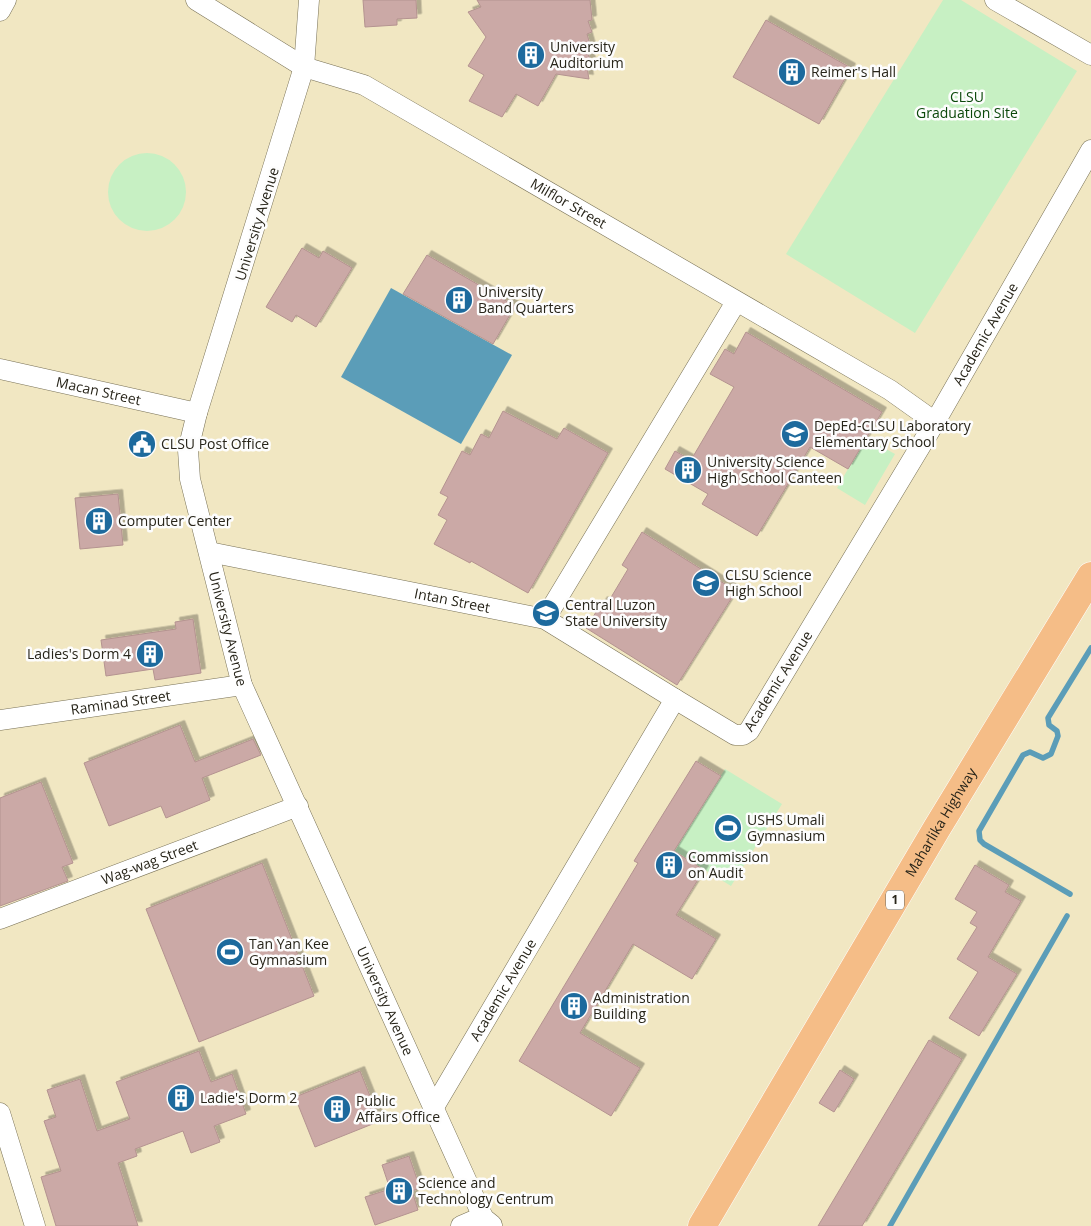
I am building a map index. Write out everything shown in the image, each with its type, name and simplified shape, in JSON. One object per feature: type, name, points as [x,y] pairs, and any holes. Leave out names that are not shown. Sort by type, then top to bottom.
[{"type":"highway","name":"Maharlika Highway","points":[[702,1226],[937,828],[1091,576]]},
{"type":"street","points":[[0,11],[6,0]]},
{"type":"street","name":"Milflor Street","points":[[196,0],[304,67],[364,85],[890,390],[935,422]]},
{"type":"street","name":"University Avenue","points":[[309,0],[304,67],[190,438],[188,462],[190,479],[242,685],[487,1223]]},
{"type":"street","points":[[996,0],[1091,55]]},
{"type":"street","name":"Academic Avenue","points":[[434,1108],[675,699],[735,735],[747,734],[935,422],[1091,150]]},
{"type":"street","points":[[545,620],[736,302]]},
{"type":"street","name":"Macan Street","points":[[0,369],[197,413]]},
{"type":"street","name":"Intan Street","points":[[209,552],[545,620],[675,699]]},
{"type":"street","name":"Raminad Street","points":[[0,720],[242,685]]},
{"type":"street","name":"Wag-wag Street","points":[[0,919],[298,806]]},
{"type":"street","points":[[0,1113],[35,1226]]},
{"type":"street","points":[[461,1226],[487,1223]]},
{"type":"shaded area","name":"Central Luzon State University","points":[[0,0],[1091,0],[1091,1226],[0,1226]]},
{"type":"green space","name":"CLSU Graduation Site","points":[[943,0],[961,0],[1077,71],[915,333],[786,254]]},
{"type":"green space","points":[[139,153],[155,153],[169,159],[180,170],[186,184],[186,200],[180,214],[169,225],[155,231],[139,231],[125,225],[114,214],[108,200],[108,184],[114,170],[125,159]]},
{"type":"green space","points":[[866,438],[895,454],[865,505],[837,488]]},
{"type":"green space","name":"USHS Umali Gymnasium","points":[[725,769],[782,804],[731,886],[674,851]]},
{"type":"water","points":[[391,288],[512,355],[461,444],[341,377]]},
{"type":"building","points":[[363,0],[416,0],[417,18],[397,19],[397,25],[365,27]]},
{"type":"building","name":"University Auditorium","points":[[477,0],[590,0],[592,20],[588,21],[592,32],[587,34],[591,48],[586,48],[591,62],[586,62],[589,79],[556,74],[538,106],[516,94],[502,117],[469,101],[484,75],[468,66],[486,37],[468,12],[481,7]]},
{"type":"building","name":"Reimer's Hall","points":[[766,20],[851,68],[819,124],[733,77]]},
{"type":"building","points":[[302,248],[319,258],[323,251],[352,268],[316,327],[296,315],[292,322],[266,307]]},
{"type":"building","name":"University Band Quarters","points":[[427,255],[515,306],[493,344],[403,294]]},
{"type":"building","points":[[746,332],[882,412],[848,469],[810,447],[757,536],[702,504],[708,494],[665,469],[675,451],[691,460],[734,387],[710,374],[725,349],[734,354]]},
{"type":"building","points":[[503,411],[557,439],[564,428],[608,453],[528,593],[471,561],[470,563],[434,544],[447,520],[438,515],[448,497],[440,493],[462,451],[470,455],[481,434],[489,438]]},
{"type":"building","name":"Computer Center","points":[[118,494],[123,545],[80,549],[75,498]]},
{"type":"building","points":[[642,532],[736,591],[677,685],[586,628],[603,601],[607,604],[628,569],[622,565]]},
{"type":"building","name":"Ladies's Dorm 4","points":[[193,619],[201,673],[155,680],[153,669],[106,676],[101,640],[176,629],[175,622]]},
{"type":"building","points":[[180,725],[195,762],[253,739],[261,755],[202,778],[210,800],[166,818],[161,806],[109,826],[84,763]]},
{"type":"building","name":"Administration Building","points":[[696,761],[721,776],[674,851],[704,870],[676,915],[716,939],[692,979],[633,944],[580,1033],[640,1068],[611,1116],[519,1061],[638,863],[634,861]]},
{"type":"building","points":[[41,782],[73,863],[62,867],[68,881],[0,906],[0,798]]},
{"type":"building","name":"Tan Yan Kee Gymnasium","points":[[262,863],[314,996],[199,1042],[146,909]]},
{"type":"building","points":[[975,865],[1009,885],[1005,892],[1021,901],[988,957],[1017,974],[979,1036],[949,1018],[978,972],[957,959],[977,927],[970,923],[977,912],[955,899]]},
{"type":"building","points":[[929,1040],[962,1059],[862,1226],[818,1226]]},
{"type":"building","points":[[199,1051],[211,1082],[232,1074],[246,1114],[214,1126],[220,1142],[191,1153],[183,1131],[135,1149],[137,1156],[118,1163],[138,1226],[56,1226],[41,1177],[61,1171],[44,1121],[56,1117],[47,1090],[80,1079],[97,1131],[130,1119],[116,1082]]},
{"type":"building","points":[[840,1070],[854,1079],[834,1112],[819,1103]]},
{"type":"building","name":"Public Affairs Office","points":[[360,1071],[380,1121],[315,1147],[295,1097]]},
{"type":"building","name":"Science and Technology Centrum","points":[[409,1156],[420,1188],[412,1191],[418,1210],[375,1225],[365,1197],[390,1189],[382,1165]]},
{"type":"waterway","points":[[1070,894],[984,844],[980,840],[979,831],[1023,755],[1030,752],[1043,758],[1051,754],[1058,736],[1057,731],[1049,725],[1048,718],[1091,648]]},
{"type":"waterway","points":[[890,1226],[1067,916]]},
{"type":"place","name":"University Auditorium","points":[[531,55]]},
{"type":"place","name":"Reimer's Hall","points":[[792,72]]},
{"type":"place","name":"University Band Quarters","points":[[459,300]]},
{"type":"place","name":"DepEd-CLSU Laboratory Elementary School","points":[[795,434]]},
{"type":"place","name":"CLSU Post Office","points":[[142,444]]},
{"type":"place","name":"University Science High School Canteen","points":[[688,470]]},
{"type":"place","name":"Computer Center","points":[[99,521]]},
{"type":"place","name":"CLSU Science High School","points":[[706,583]]},
{"type":"place","name":"Central Luzon State University","points":[[546,613]]},
{"type":"place","name":"Ladies's Dorm 4","points":[[150,654]]},
{"type":"place","name":"USHS Umali Gymnasium","points":[[728,828]]},
{"type":"place","name":"Commission on Audit","points":[[669,865]]},
{"type":"place","name":"Tan Yan Kee Gymnasium","points":[[230,952]]},
{"type":"place","name":"Administration Building","points":[[574,1006]]},
{"type":"place","name":"Ladie's Dorm 2","points":[[181,1098]]},
{"type":"place","name":"Public Affairs Office","points":[[337,1109]]},
{"type":"place","name":"Science and Technology Centrum","points":[[399,1191]]}]
